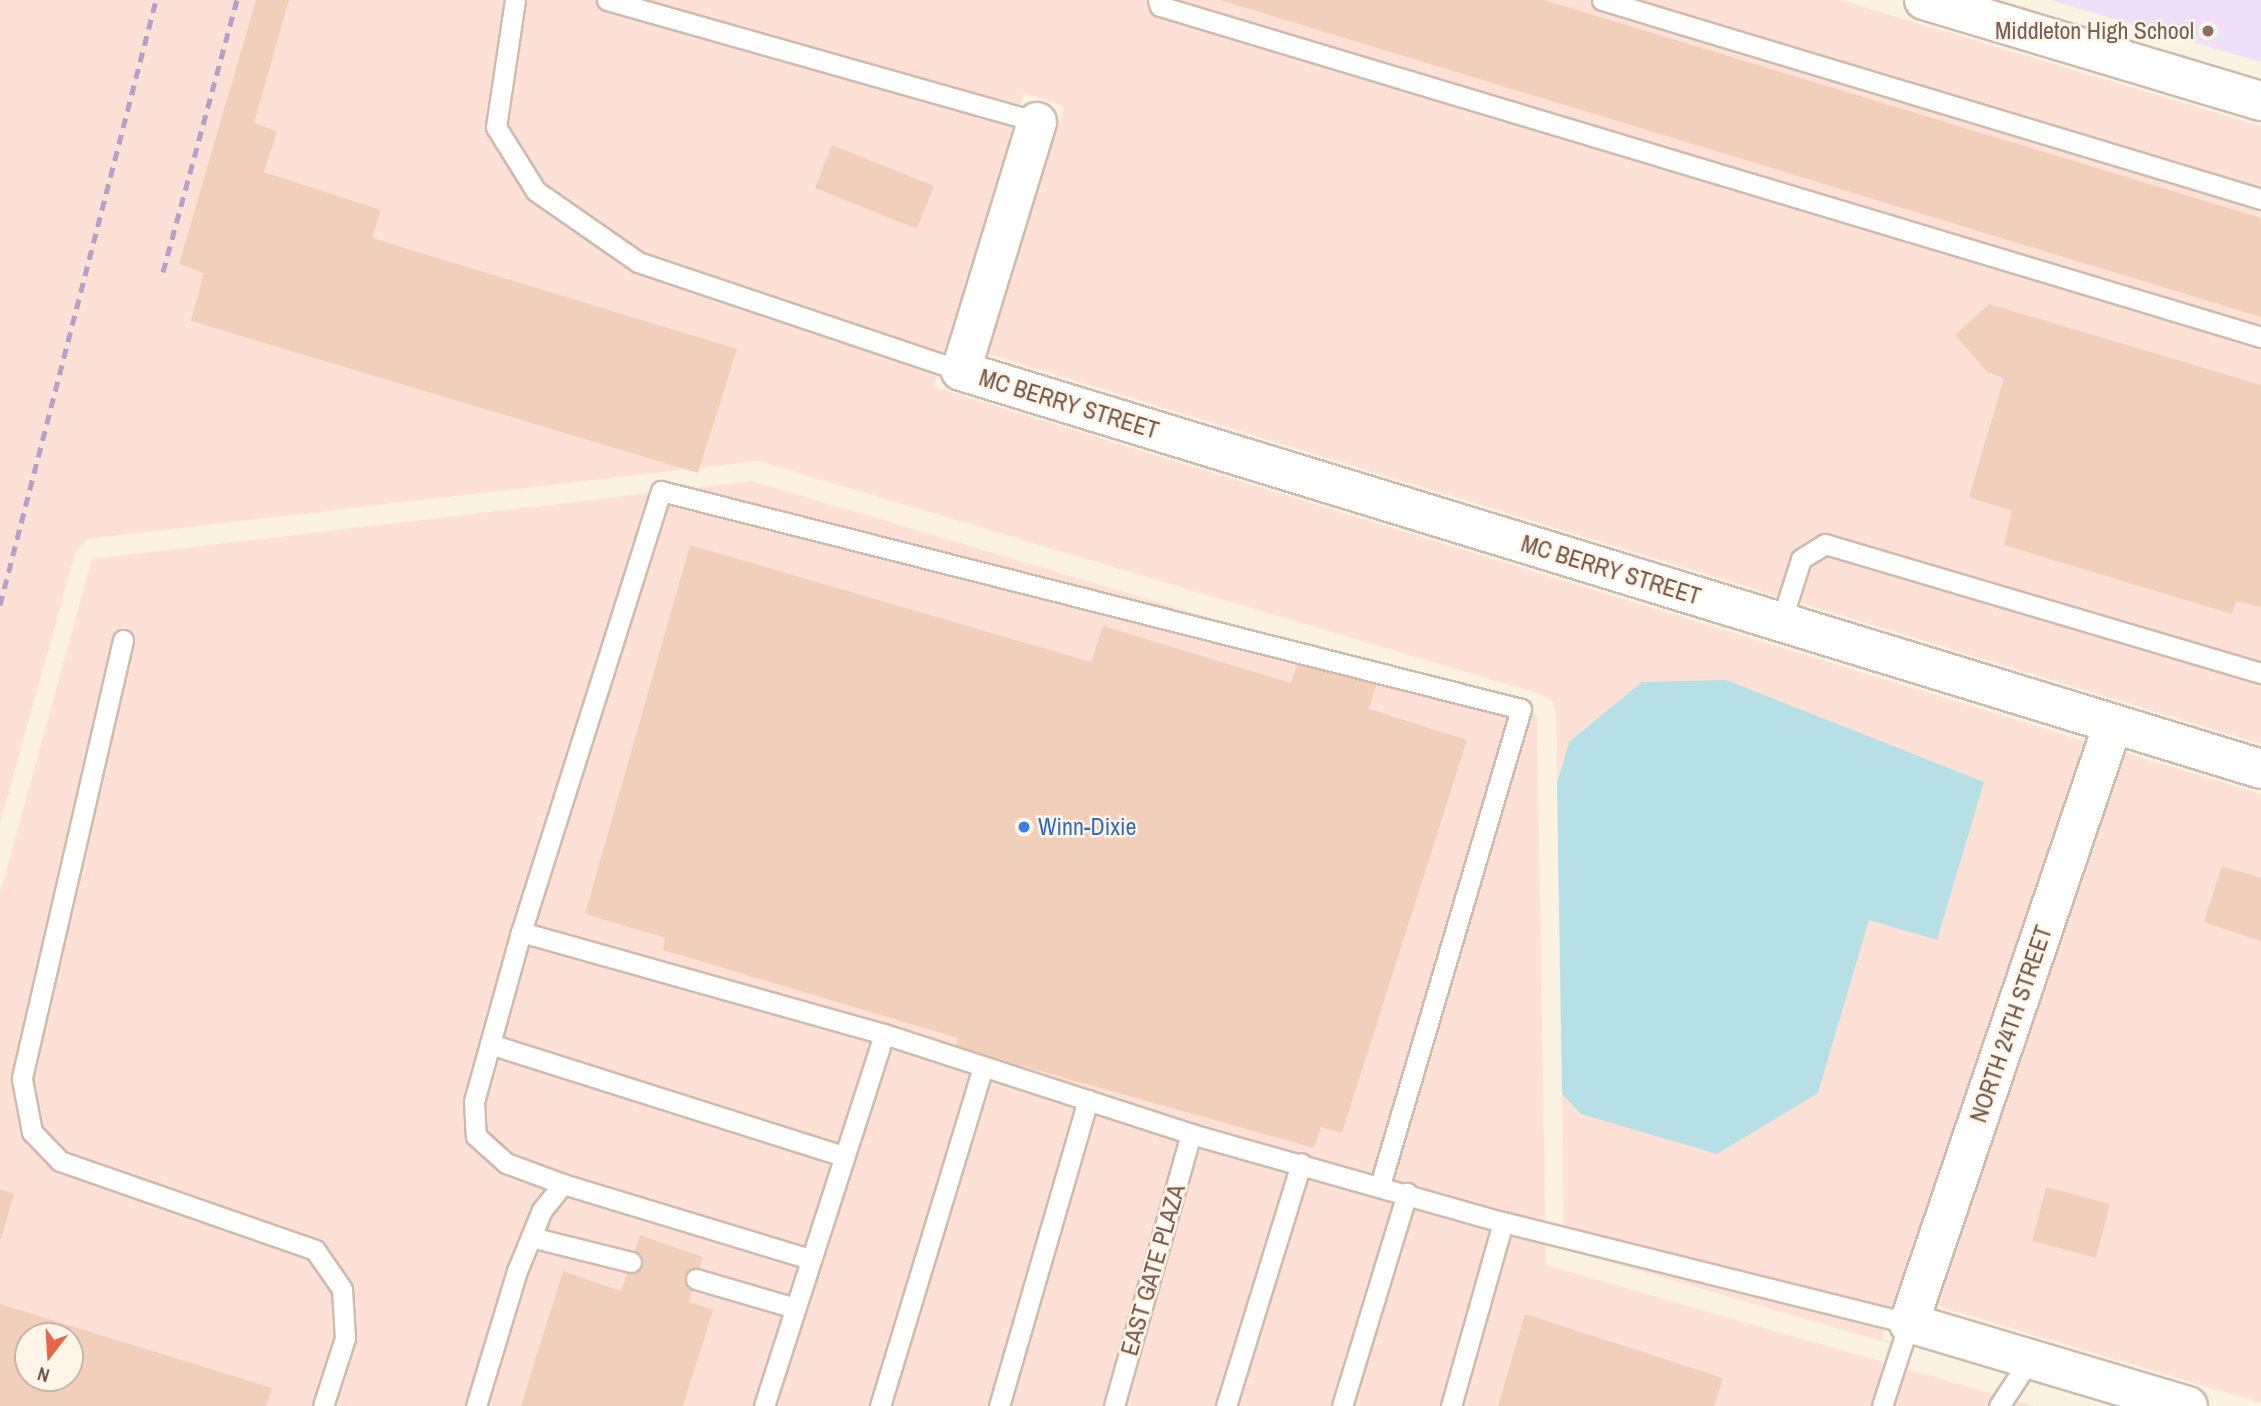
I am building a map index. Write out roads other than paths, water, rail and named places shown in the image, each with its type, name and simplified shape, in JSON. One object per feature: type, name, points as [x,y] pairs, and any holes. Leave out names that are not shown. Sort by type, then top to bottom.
[{"type":"street","points":[[1924,0],[2261,101]]},
{"type":"street","points":[[961,370],[1037,122]]},
{"type":"street","name":"MC BERRY STREET","points":[[961,370],[2261,769]]},
{"type":"street","name":"NORTH 24TH STREET","points":[[1909,1324],[2113,724]]},
{"type":"street","points":[[1909,1324],[2188,1406]]},
{"type":"lane","points":[[515,0],[496,127],[536,191],[638,262],[961,370]]},
{"type":"lane","points":[[607,0],[1037,122]]},
{"type":"lane","points":[[1158,0],[1160,6],[2261,337]]},
{"type":"lane","points":[[1602,0],[2261,199]]},
{"type":"lane","points":[[810,1259],[564,1184],[506,1163],[476,1136],[474,1101],[521,932],[662,491],[1521,709],[1380,1185]]},
{"type":"lane","points":[[1781,622],[1801,559],[1825,544],[2261,673]]},
{"type":"lane","points":[[123,640],[23,1079],[32,1132],[60,1161],[315,1250],[342,1289],[345,1338],[323,1406]]},
{"type":"lane","points":[[521,932],[884,1034],[1191,1134],[1380,1185],[1503,1222],[1909,1324],[1882,1406]]},
{"type":"lane","points":[[764,1406],[884,1034]]},
{"type":"lane","points":[[490,1044],[844,1156]]},
{"type":"lane","points":[[880,1406],[983,1066]]},
{"type":"lane","points":[[999,1406],[1088,1101]]},
{"type":"lane","name":"EAST GATE PLAZA","points":[[1114,1406],[1191,1134]]},
{"type":"lane","points":[[1226,1406],[1301,1163]]},
{"type":"lane","points":[[476,1406],[517,1271],[542,1210],[564,1184]]},
{"type":"lane","points":[[1342,1406],[1406,1193]]},
{"type":"lane","points":[[1451,1406],[1503,1222]]},
{"type":"lane","points":[[531,1237],[631,1262]]},
{"type":"lane","points":[[696,1279],[795,1308]]},
{"type":"lane","points":[[1999,1406],[2029,1359]]},
{"type":"water","points":[[1726,680],[1984,782],[1937,940],[1869,920],[1818,1093],[1717,1154],[1581,1114],[1562,1094],[1557,784],[1569,742],[1642,682]]},
{"type":"railway","points":[[0,605],[156,0]]},
{"type":"railway","points":[[163,272],[237,0]]},
{"type":"place","name":"Middleton High School","points":[[2208,31]]},
{"type":"place","name":"Winn-Dixie","points":[[1024,827]]}]
